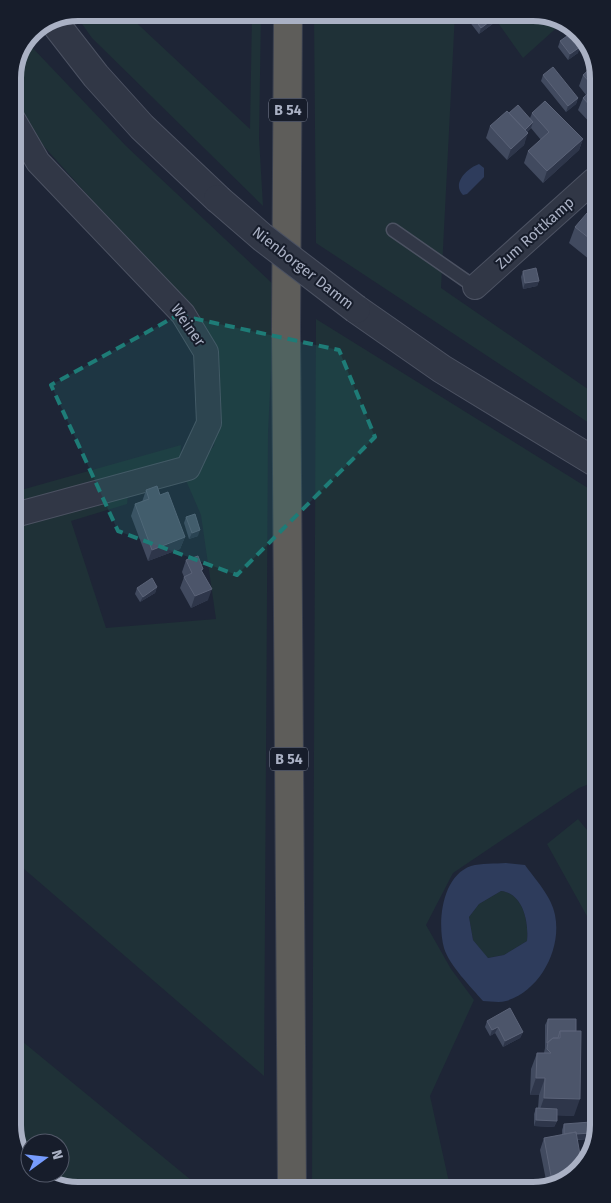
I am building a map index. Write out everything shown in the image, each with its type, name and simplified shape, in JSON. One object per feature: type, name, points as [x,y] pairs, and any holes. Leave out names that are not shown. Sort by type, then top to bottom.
[{"type":"highway","name":"B 54","points":[[288,21],[286,340],[292,1182]]},
{"type":"street","name":"Nienborger Damm","points":[[57,26],[96,76],[142,127],[262,238],[356,310],[442,369],[590,458]]},
{"type":"street","name":"Weiner","points":[[21,133],[38,162],[183,314],[206,352],[209,423],[188,468],[21,513]]},
{"type":"street","name":"Zum Rottkamp","points":[[475,287],[590,184]]},
{"type":"lane","points":[[393,230],[475,287]]},
{"type":"highlighted area","points":[[178,315],[339,350],[375,437],[237,575],[118,531],[51,385]]},
{"type":"shaded area","points":[[80,21],[135,21],[250,129],[252,21],[261,21],[259,138],[263,206],[92,38]]},
{"type":"shaded area","points":[[314,21],[455,21],[441,288],[590,391],[590,424],[316,243]]},
{"type":"shaded area","points":[[497,21],[537,21],[558,27],[523,58]]},
{"type":"shaded area","points":[[31,47],[126,146],[275,286],[268,432],[264,1076],[21,866],[21,490],[181,445],[180,463],[130,476],[127,504],[71,521],[106,628],[216,619],[201,515],[185,478],[214,446],[219,374],[207,328],[31,132],[21,115],[21,74],[23,63]]},
{"type":"shaded area","points":[[316,319],[590,489],[590,784],[579,788],[453,873],[426,925],[451,969],[474,1000],[430,1096],[449,1182],[312,1182]]},
{"type":"shaded area","points":[[578,819],[590,834],[590,922],[547,844]]},
{"type":"shaded area","points":[[501,891],[515,897],[523,910],[527,925],[527,941],[504,955],[487,958],[473,940],[469,917],[479,904]]},
{"type":"shaded area","points":[[21,1040],[193,1182],[70,1181],[70,1133],[22,1133]]},
{"type":"water","points":[[479,164],[484,168],[484,177],[467,194],[463,195],[459,186],[462,177],[466,172]]},
{"type":"water","points":[[506,863],[525,865],[543,889],[555,915],[555,941],[552,955],[546,967],[529,988],[518,996],[506,1001],[483,1001],[461,976],[444,948],[441,926],[444,901],[448,889],[461,871],[475,865]],"holes":[[[501,891],[515,897],[523,910],[527,925],[527,941],[504,955],[488,958],[473,940],[469,917],[479,904]]]},
{"type":"building","points":[[476,21],[491,21],[481,28]]},
{"type":"building","points":[[569,35],[580,47],[570,54],[560,41]]},
{"type":"building","points":[[553,67],[578,98],[568,106],[543,75]]},
{"type":"building","points":[[589,69],[590,83],[583,75]]},
{"type":"building","points":[[590,92],[590,106],[583,98]]},
{"type":"building","points":[[545,101],[583,139],[547,171],[528,151],[549,132],[532,113]]},
{"type":"building","points":[[518,105],[533,122],[525,130],[509,113]]},
{"type":"building","points":[[507,111],[528,133],[511,149],[490,126]]},
{"type":"building","points":[[587,213],[590,216],[590,239],[575,227]]},
{"type":"building","points":[[536,268],[539,281],[525,283],[523,271]]},
{"type":"building","points":[[157,486],[160,495],[168,492],[185,537],[152,550],[135,504],[149,499],[146,490]]},
{"type":"building","points":[[195,514],[200,530],[192,533],[186,517]]},
{"type":"building","points":[[198,556],[203,569],[201,570],[212,589],[195,596],[184,577],[192,573],[186,560]]},
{"type":"building","points":[[152,578],[157,587],[143,597],[137,588]]},
{"type":"building","points":[[510,1008],[523,1032],[505,1041],[498,1027],[492,1030],[487,1021]]},
{"type":"building","points":[[548,1019],[576,1019],[576,1031],[560,1031],[558,1038],[553,1038],[547,1043]]},
{"type":"building","points":[[560,1031],[581,1031],[580,1099],[544,1098],[545,1078],[536,1078],[537,1053],[551,1053],[547,1049],[548,1042],[553,1038],[560,1038]]},
{"type":"building","points":[[536,1108],[557,1109],[557,1121],[536,1120]]},
{"type":"building","points":[[590,1122],[589,1133],[576,1134],[576,1132],[564,1134],[564,1124]]},
{"type":"building","points":[[576,1132],[580,1156],[570,1168],[559,1175],[551,1176],[544,1138]]}]
